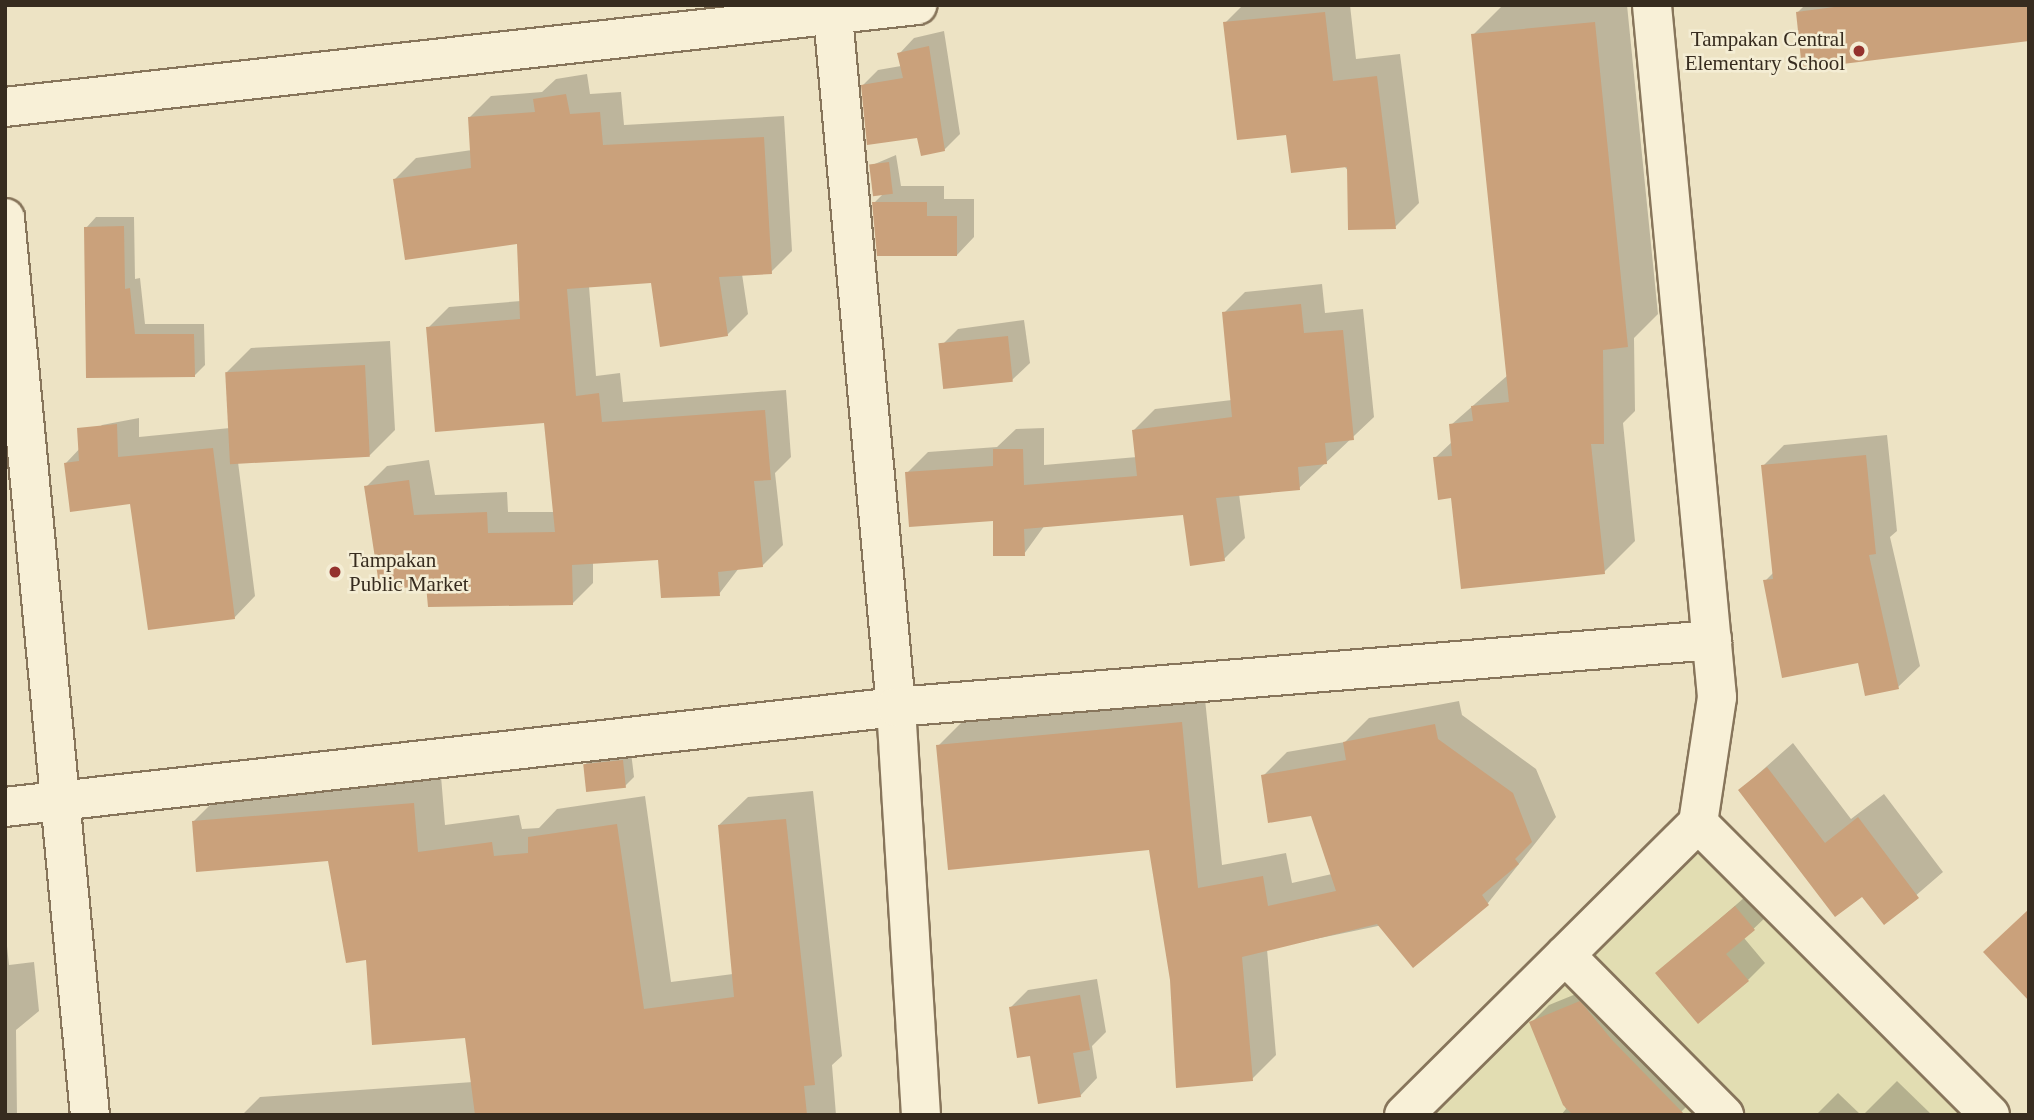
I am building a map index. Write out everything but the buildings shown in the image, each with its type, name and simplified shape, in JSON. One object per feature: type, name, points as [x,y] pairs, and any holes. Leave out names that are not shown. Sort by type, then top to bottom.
[{"type":"street","points":[[5,107],[832,8],[917,5]]},
{"type":"street","points":[[1404,1115],[1698,823],[1717,697],[1652,5]]},
{"type":"street","points":[[832,8],[896,707],[921,1115]]},
{"type":"street","points":[[5,218],[90,1115]]},
{"type":"street","points":[[5,807],[896,707],[1712,640]]},
{"type":"street","points":[[1698,823],[1990,1115]]},
{"type":"street","points":[[1565,955],[1724,1115]]},
{"type":"shaded area","points":[[1698,823],[1990,1115],[1413,1115]]},
{"type":"place","name":"Tampakan Central Elementary School","points":[[1859,51]]},
{"type":"place","name":"Tampakan Public Market","points":[[335,572]]}]
